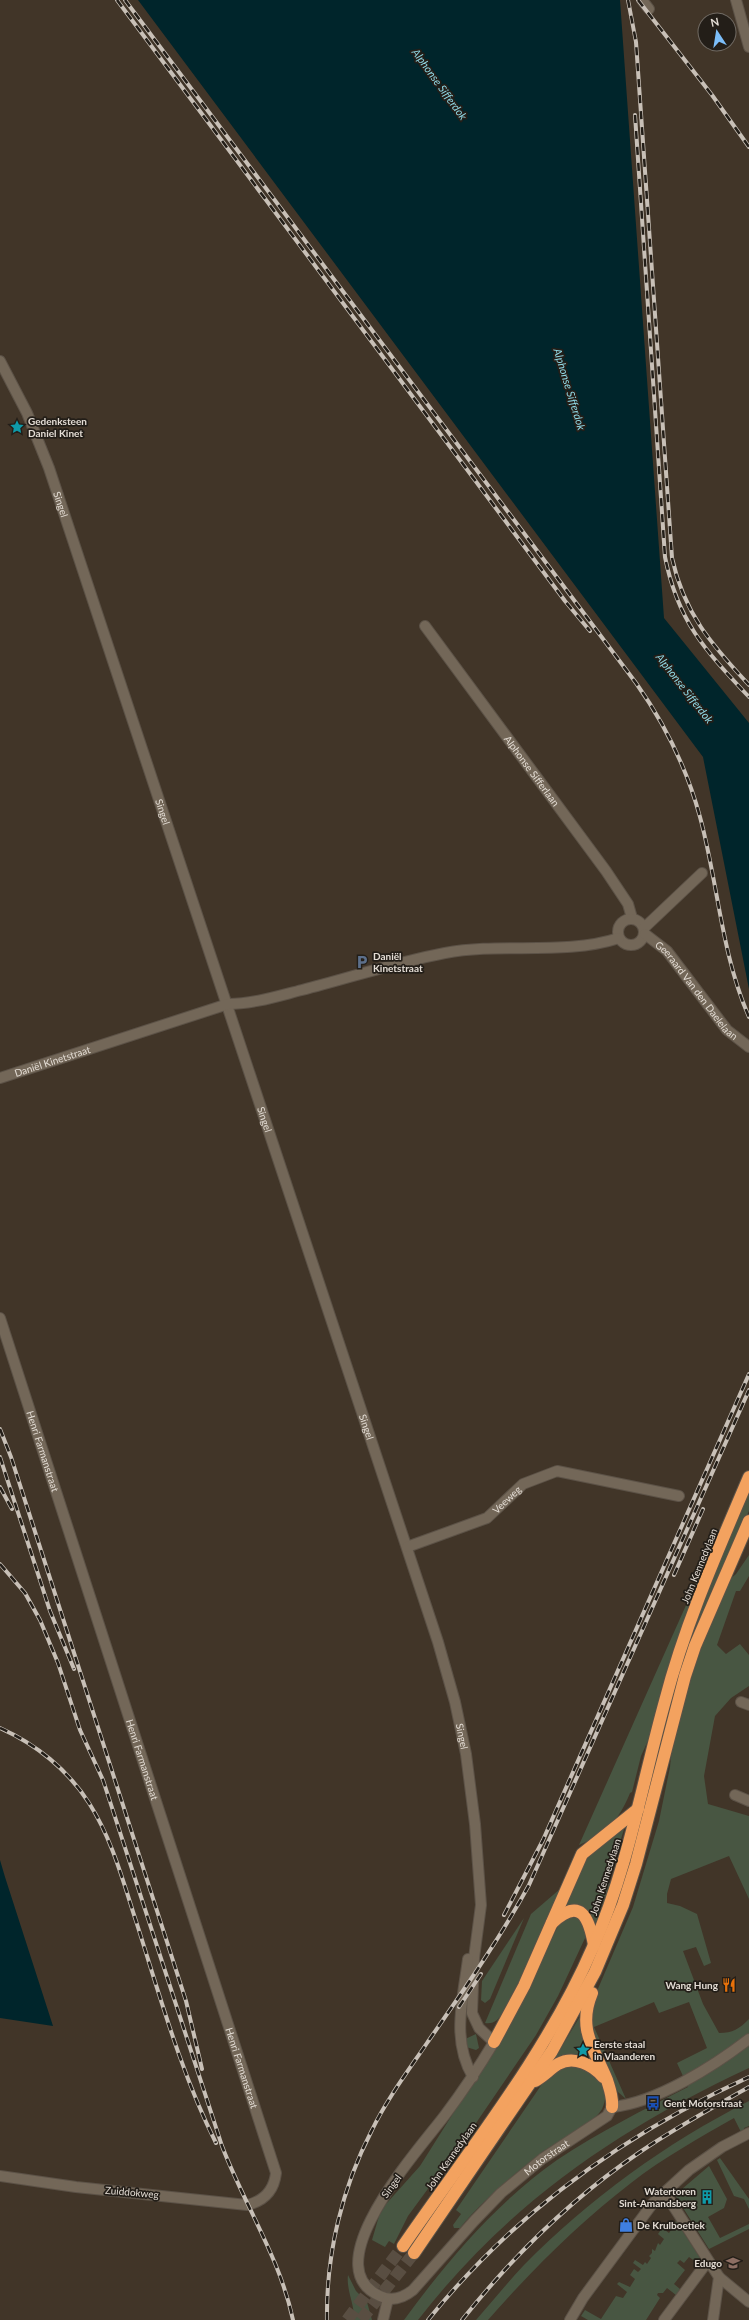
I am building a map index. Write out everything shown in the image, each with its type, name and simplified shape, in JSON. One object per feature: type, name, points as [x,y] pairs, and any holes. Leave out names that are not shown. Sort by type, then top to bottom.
[{"type":"highway","name":"John Kennedylaan","points":[[403,2246],[525,2070],[560,2013],[594,1946],[615,1890],[676,1663],[701,1592],[749,1477]]},
{"type":"highway","points":[[414,2253],[531,2083],[577,2007],[595,1972],[636,1864],[685,1676],[695,1646],[749,1521]]},
{"type":"highway","points":[[494,2042],[524,1986],[582,1854],[638,1808]]},
{"type":"highway","points":[[552,1923],[568,1911],[580,1912],[588,1918],[594,1946]]},
{"type":"highway","points":[[595,1972],[593,1991],[587,2005],[585,2017],[586,2030],[608,2083],[612,2097],[612,2107]]},
{"type":"highway","points":[[531,2083],[543,2077],[560,2063],[580,2061],[590,2065],[608,2083]]},
{"type":"street","points":[[642,0],[649,9]]},
{"type":"street","points":[[736,0],[749,48]]},
{"type":"street","name":"Singel","points":[[0,361],[27,413],[49,468],[228,1004],[440,1649],[464,1746],[475,1824],[478,1892],[459,2030],[462,2053],[472,2078]]},
{"type":"street","name":"Alphonse Sifferlaan","points":[[425,626],[606,871],[628,904],[632,918]]},
{"type":"street","points":[[645,931],[640,921],[632,918],[627,919],[620,924],[619,938],[626,944],[635,945],[642,941],[645,931],[702,873]]},
{"type":"street","name":"Geeraard Van den Daelelaan","points":[[645,931],[667,951],[727,1030],[749,1047]]},
{"type":"street","name":"Daniël Kinetstraat","points":[[0,1078],[228,1004],[243,1004],[280,996],[445,953],[486,948],[568,946],[606,942],[619,938]]},
{"type":"street","name":"Henri Farmanstraat","points":[[0,1318],[273,2160],[276,2173],[275,2182],[263,2198]]},
{"type":"street","name":"Veeweg","points":[[407,1547],[487,1518],[523,1484],[557,1471],[679,1496]]},
{"type":"street","points":[[735,1795],[749,1801]]},
{"type":"street","name":"Singel","points":[[388,2299],[372,2292],[363,2281],[358,2261],[362,2239],[385,2193],[472,2078],[494,2042],[479,2028],[472,2012],[474,1958],[481,1905],[478,1892]]},
{"type":"street","points":[[612,2107],[635,2104],[694,2076],[749,2039]]},
{"type":"street","name":"Motorstraat","points":[[388,2299],[399,2298],[413,2290],[501,2193],[542,2159],[607,2116],[612,2107]]},
{"type":"street","points":[[570,2320],[583,2298],[649,2209],[665,2193],[710,2155],[749,2133]]},
{"type":"street","name":"Zuiddokweg","points":[[0,2176],[76,2187],[240,2204],[253,2203],[263,2198]]},
{"type":"street","points":[[665,2193],[719,2277],[749,2302]]},
{"type":"street","points":[[664,2320],[708,2261]]},
{"type":"street","points":[[713,2320],[719,2277]]},
{"type":"street","points":[[383,2320],[388,2299]]},
{"type":"green space","points":[[749,1489],[749,1511],[711,1592],[680,1672],[681,1659],[695,1621]]},
{"type":"green space","points":[[712,1547],[687,1613],[662,1689],[650,1736],[641,1756],[632,1792],[611,1825],[597,1836],[579,1845]]},
{"type":"green space","points":[[749,1555],[749,1576],[740,1591],[736,1591],[717,1645],[726,1654],[740,1644],[749,1655],[749,1686],[731,1698],[715,1716],[704,1776],[708,1804],[749,1816],[749,1899],[729,1856],[671,1879],[667,1894],[667,1903],[680,1906],[697,1914],[711,1963],[704,1966],[696,1947],[683,1951],[703,2004],[719,2033],[736,2030],[749,2019],[749,2068],[654,2117],[610,2144],[568,2173],[528,2205],[489,2240],[453,2278],[418,2320],[404,2320],[455,2255],[514,2194],[557,2160],[589,2140],[688,2087],[677,2063],[707,2048],[689,2002],[659,2013],[654,2002],[594,2027],[626,2099],[618,2092],[592,2038],[591,2005],[633,1907],[659,1821],[670,1767],[672,1747],[687,1685],[700,1648],[729,1580],[736,1574]]},
{"type":"green space","points":[[622,1828],[624,1829],[608,1882],[612,1887],[597,1926],[592,1917],[588,1914],[580,1910],[565,1907],[587,1858]]},
{"type":"green space","points":[[560,1889],[529,1963],[501,2015],[494,2022],[485,2023],[531,1914]]},
{"type":"green space","points":[[569,1917],[579,1918],[584,1921],[586,1936],[558,1996],[536,2035],[474,2126],[408,2216],[394,2244],[389,2241],[385,2247],[372,2240],[379,2216],[386,2204],[420,2166],[515,2015],[559,1924]]},
{"type":"green space","points":[[524,1918],[490,1999],[485,2003],[481,2000],[482,1981]]},
{"type":"green space","points":[[579,2018],[582,2018],[594,2061],[557,2060],[555,2058]]},
{"type":"green space","points":[[476,2034],[479,2048],[476,2050],[466,2047],[463,2040]]},
{"type":"green space","points":[[577,2064],[596,2076],[604,2087],[605,2101],[598,2115],[583,2127],[541,2153],[499,2188],[460,2228],[454,2228],[453,2225],[461,2214],[456,2210],[542,2084],[557,2070],[566,2066]]},
{"type":"green space","points":[[749,2101],[749,2126],[744,2128],[741,2132],[734,2118],[681,2149],[643,2174],[612,2198],[574,2231],[538,2266],[488,2320],[476,2320],[524,2265],[575,2217],[602,2195],[658,2154],[718,2117]]},
{"type":"green space","points":[[720,2158],[749,2199],[749,2209],[744,2199],[734,2196],[717,2160]]},
{"type":"green space","points":[[709,2166],[727,2199],[724,2208],[708,2217],[720,2238],[749,2224],[749,2229],[709,2249],[675,2195]]},
{"type":"green space","points":[[676,2221],[702,2261],[699,2264],[689,2257],[684,2263],[680,2260],[677,2263],[685,2270],[674,2284],[680,2289],[676,2295],[667,2288],[663,2293],[658,2293],[657,2295],[660,2298],[646,2320],[588,2320],[581,2316],[585,2310],[601,2319],[616,2296],[623,2298],[627,2292],[617,2284],[619,2282],[630,2287],[635,2279],[630,2275],[634,2269],[638,2272],[641,2269],[633,2263],[635,2260],[643,2265],[645,2262],[647,2264],[651,2258],[649,2256],[652,2253],[652,2249],[655,2251],[658,2243],[660,2245],[664,2239],[658,2234],[662,2228],[669,2233],[671,2230],[668,2226],[670,2223],[673,2225]]},
{"type":"green space","points":[[348,2275],[356,2291],[367,2302],[372,2320],[354,2320],[348,2286]]},
{"type":"water","name":"Alphonse Sifferdok","points":[[138,0],[620,0],[664,618],[749,723],[749,989],[703,757]]},
{"type":"water","points":[[0,1860],[5,1877],[53,2026],[0,2018]]},
{"type":"tunnel","points":[[347,2320],[403,2246]]},
{"type":"tunnel","points":[[361,2320],[414,2253]]},
{"type":"railway","points":[[117,0],[565,601],[590,631]]},
{"type":"railway","points":[[125,0],[647,699],[674,747],[695,799],[706,842],[732,968],[749,1017]]},
{"type":"railway","points":[[628,0],[636,42],[672,558],[677,578],[684,595],[701,627],[723,656],[749,685]]},
{"type":"railway","points":[[638,0],[712,95],[749,147]]},
{"type":"railway","points":[[635,115],[665,557],[677,600],[695,634],[719,664],[749,697]]},
{"type":"railway","points":[[504,1915],[543,1840],[749,1374]]},
{"type":"railway","points":[[327,2320],[327,2295],[333,2246],[344,2198],[361,2152],[391,2096],[480,1965],[529,1885],[749,1390]]},
{"type":"railway","points":[[0,1429],[11,1457],[186,2001],[202,2069]]},
{"type":"railway","points":[[0,1457],[50,1611],[74,1669]]},
{"type":"railway","points":[[0,1487],[12,1509]]},
{"type":"railway","points":[[674,1575],[703,1509]]},
{"type":"railway","points":[[0,1564],[25,1593],[40,1620],[58,1663],[80,1730],[103,1780],[222,2146],[280,2275],[293,2320]]},
{"type":"railway","points":[[0,1728],[13,1734],[38,1750],[61,1769],[81,1791],[97,1817],[111,1846],[182,2062],[203,2116],[216,2143]]},
{"type":"railway","points":[[459,2007],[481,1974]]},
{"type":"railway","points":[[428,2320],[497,2244],[574,2179],[615,2150],[658,2124],[703,2099],[749,2077]]},
{"type":"railway","points":[[462,2320],[502,2273],[567,2208],[615,2170],[653,2143],[749,2087]]},
{"type":"place","name":"Gedenksteen Daniel Kinet","points":[[17,427]]},
{"type":"place","name":"Daniël Kinetstraat","points":[[362,962]]},
{"type":"place","name":"Wang Hung","points":[[729,1985]]},
{"type":"place","name":"Eerste staal in Vlaanderen","points":[[583,2050]]},
{"type":"place","name":"Gent Motorstraat","points":[[653,2103]]},
{"type":"place","name":"Watertoren Sint-Amandsberg","points":[[707,2197]]},
{"type":"place","name":"De Krulboetiek","points":[[626,2225]]},
{"type":"place","name":"Edugo","points":[[733,2263]]}]
